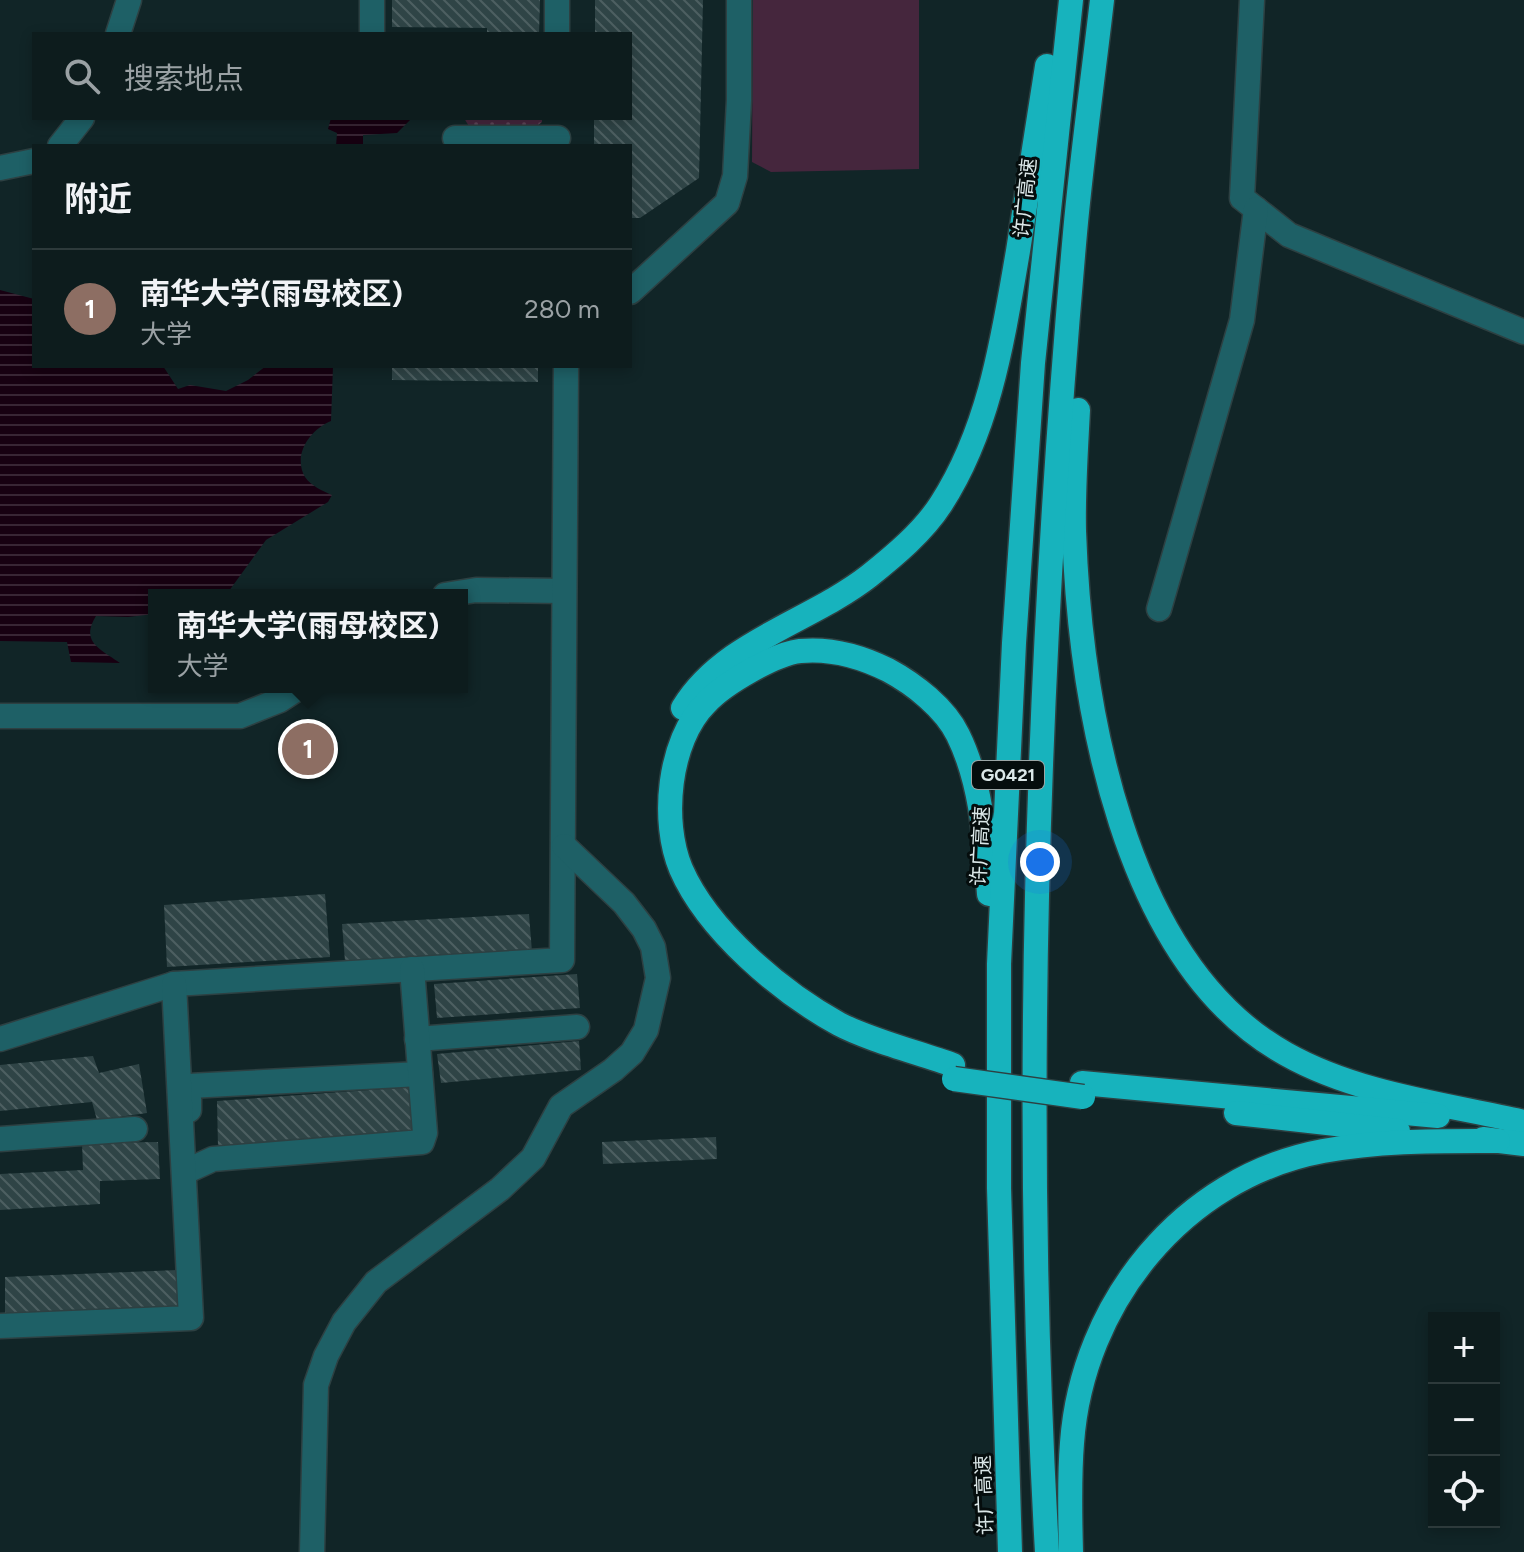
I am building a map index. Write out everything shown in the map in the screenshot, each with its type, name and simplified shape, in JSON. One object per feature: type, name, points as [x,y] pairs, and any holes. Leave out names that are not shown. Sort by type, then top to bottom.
[{"type":"highway","points":[[1057,0],[1002,345],[984,413],[966,459],[940,506],[895,556],[850,591],[716,669],[684,704],[658,767],[654,806],[658,844],[671,879],[691,914],[714,941],[779,1002],[814,1026],[857,1048],[954,1072],[1524,1144]]},
{"type":"highway","name":"许广高速","points":[[1010,1552],[999,1188],[999,964],[1014,643],[1033,363],[1071,0]]},
{"type":"highway","points":[[1104,0],[1110,65],[1095,185],[1079,373],[1074,529],[1082,643],[1096,724],[1131,851],[1148,896],[1172,943],[1204,987],[1240,1023],[1286,1055],[1357,1085],[1524,1123]]},
{"type":"highway","name":"G0421","points":[[1047,1552],[1037,1381],[1038,793],[1055,505],[1076,232],[1104,0]]},
{"type":"highway","points":[[954,1072],[841,1025],[797,996],[750,959],[708,914],[681,869],[672,837],[669,800],[675,763],[687,732],[704,704],[764,663],[798,651],[835,651],[870,661],[901,677],[930,699],[957,732],[973,774],[984,825],[990,918],[986,1099],[987,1278],[993,1382],[1006,1460]]},
{"type":"highway","points":[[1083,1090],[1524,1123]]},
{"type":"highway","points":[[1071,1552],[1072,1441],[1090,1360],[1105,1322],[1130,1276],[1162,1238],[1198,1205],[1254,1173],[1319,1152],[1390,1141],[1498,1141]]},
{"type":"street","points":[[119,32],[129,0]]},
{"type":"street","points":[[372,0],[372,32]]},
{"type":"street","points":[[557,0],[557,32]]},
{"type":"street","points":[[632,290],[727,203],[735,176],[739,0]]},
{"type":"street","points":[[1252,0],[1242,198],[1289,235],[1524,332]]},
{"type":"street","points":[[62,144],[80,120]]},
{"type":"street","points":[[455,134],[558,134]]},
{"type":"street","points":[[0,168],[32,161]]},
{"type":"street","points":[[1159,609],[1242,320],[1256,209]]},
{"type":"street","points":[[1251,249],[1289,235]]},
{"type":"street","points":[[0,1039],[174,984],[562,960],[566,368]]},
{"type":"street","points":[[468,591],[564,591]]},
{"type":"street","points":[[0,716],[240,716],[291,693]]},
{"type":"street","points":[[312,1552],[316,1385],[326,1356],[344,1322],[376,1282],[500,1189],[533,1158],[561,1106],[613,1070],[632,1053],[646,1030],[658,978],[653,947],[624,903],[564,846]]},
{"type":"street","points":[[189,1170],[213,1159],[422,1142],[425,1133],[412,969]]},
{"type":"street","points":[[0,1326],[191,1318],[174,984]]},
{"type":"street","points":[[417,1039],[577,1027]]},
{"type":"street","points":[[184,1208],[189,1170],[189,1086],[420,1074]]},
{"type":"street","points":[[0,1139],[135,1129]]},
{"type":"shaded area","points":[[753,0],[919,0],[919,169],[771,172],[752,162]]},
{"type":"shaded area","points":[[330,120],[410,120],[397,133],[363,135],[363,144],[336,144],[337,133],[328,129]]},
{"type":"shaded area","points":[[465,120],[542,120],[531,131],[470,128]]},
{"type":"shaded area","points":[[0,290],[32,298],[32,368],[164,368],[178,389],[190,385],[226,391],[263,368],[333,368],[331,421],[311,436],[302,451],[301,460],[305,477],[317,488],[332,495],[328,502],[266,540],[230,589],[148,589],[148,615],[96,616],[90,632],[91,639],[99,649],[120,663],[71,662],[67,642],[0,641]]},
{"type":"building","points":[[392,0],[540,0],[539,32],[392,27]]},
{"type":"building","points":[[595,0],[703,0],[699,178],[640,218],[632,218],[632,144],[594,144],[594,120],[632,120],[632,32],[595,32]]},
{"type":"building","points":[[392,368],[538,368],[538,382],[392,380]]},
{"type":"building","points":[[325,894],[330,957],[167,967],[164,905]]},
{"type":"building","points":[[529,914],[532,952],[345,961],[342,924]]},
{"type":"building","points":[[577,974],[580,1008],[437,1018],[434,984]]},
{"type":"building","points":[[579,1041],[581,1070],[441,1083],[437,1054]]},
{"type":"building","points":[[93,1056],[99,1073],[139,1064],[147,1113],[97,1120],[92,1102],[0,1111],[0,1065]]},
{"type":"building","points":[[412,1087],[415,1132],[218,1147],[217,1101]]},
{"type":"building","points":[[716,1137],[717,1159],[603,1164],[602,1142]]},
{"type":"building","points":[[158,1142],[160,1179],[100,1181],[100,1204],[0,1210],[0,1174],[83,1170],[82,1143]]},
{"type":"building","points":[[178,1270],[179,1308],[5,1315],[5,1277]]},
{"type":"place","name":"南华大学(雨母校区)","points":[[308,749]]}]
